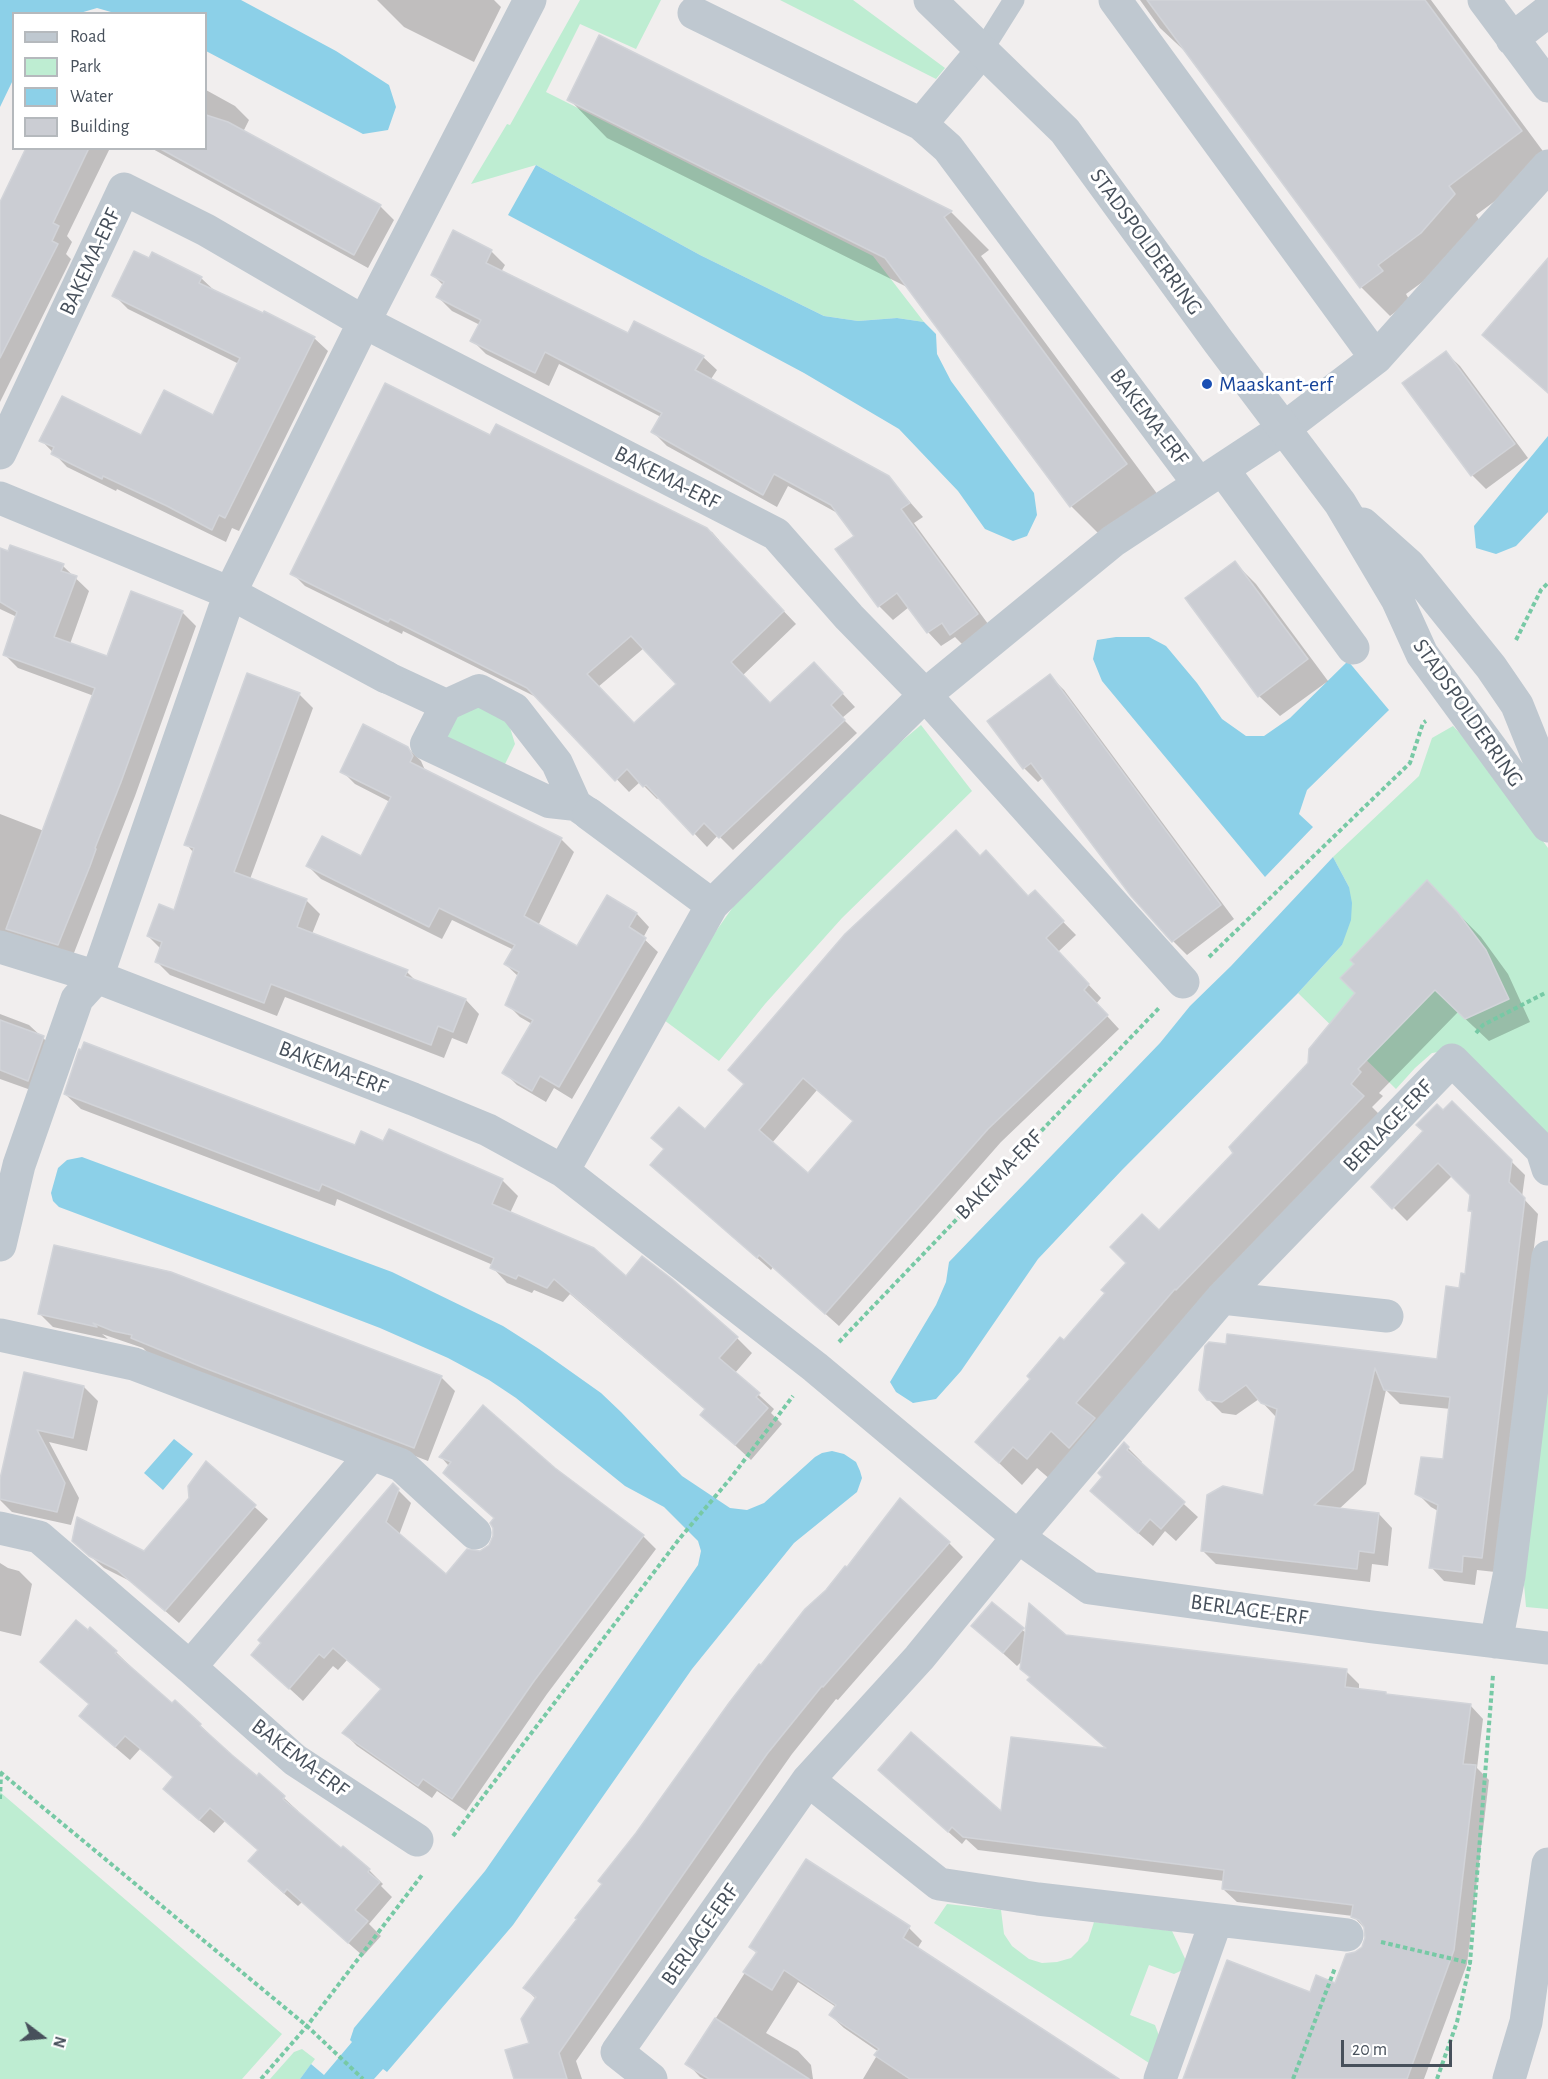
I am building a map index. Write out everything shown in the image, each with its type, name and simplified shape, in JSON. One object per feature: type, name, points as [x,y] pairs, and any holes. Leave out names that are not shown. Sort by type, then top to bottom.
[{"type":"street","points":[[0,1245],[19,1165],[77,999],[97,977],[230,593],[364,322],[530,0]]},
{"type":"street","name":"STADSPOLDERRING","points":[[930,0],[1065,131],[1283,429],[1340,503],[1397,599],[1422,654],[1548,826]]},
{"type":"street","points":[[1115,0],[1376,358]]},
{"type":"street","points":[[1484,0],[1548,86]]},
{"type":"street","points":[[1512,39],[1548,11]]},
{"type":"street","name":"BAKEMA-ERF","points":[[694,13],[921,124],[948,148],[1211,477],[1353,648]]},
{"type":"street","points":[[921,124],[982,51]]},
{"type":"street","points":[[1283,429],[1376,358],[1548,166]]},
{"type":"street","name":"BAKEMA-ERF","points":[[0,453],[124,189],[206,230],[364,322],[776,534],[849,617],[926,695],[1183,982]]},
{"type":"street","name":"BAKEMA-ERF","points":[[563,1171],[712,905],[926,695],[1113,541],[1283,429]]},
{"type":"street","points":[[0,498],[230,593],[386,677],[446,705]]},
{"type":"street","name":"STADSPOLDERRING","points":[[1340,503],[1409,565],[1491,667],[1517,705],[1548,782]]},
{"type":"street","points":[[582,809],[557,763],[515,709],[479,690],[446,705],[426,744],[549,802],[582,809],[712,905]]},
{"type":"street","name":"BAKEMA-ERF","points":[[0,947],[97,977],[488,1130],[563,1171],[815,1367],[1018,1537]]},
{"type":"street","name":"BERLAGE-ERF","points":[[651,2079],[617,2052],[808,1780],[919,1658],[1018,1537],[1222,1298],[1452,1060],[1542,1150],[1548,1169]]},
{"type":"street","points":[[1496,1642],[1509,1576],[1548,1257]]},
{"type":"street","points":[[1222,1298],[1387,1316]]},
{"type":"street","points":[[0,1335],[134,1364],[400,1465],[475,1533]]},
{"type":"street","points":[[190,1667],[372,1454]]},
{"type":"street","name":"BAKEMA-ERF","points":[[0,1528],[39,1537],[295,1760],[417,1840]]},
{"type":"street","name":"BERLAGE-ERF","points":[[1018,1537],[1090,1588],[1373,1627],[1548,1648]]},
{"type":"street","points":[[808,1780],[939,1884],[1038,1899],[1347,1935]]},
{"type":"street","points":[[1509,2079],[1526,2022],[1548,1864]]},
{"type":"street","points":[[1160,2079],[1216,1921]]},
{"type":"lane","points":[[982,51],[1014,0]]},
{"type":"path","points":[[1491,667],[1510,652],[1541,590],[1548,583]]},
{"type":"path","name":"BAKEMA-ERF","points":[[453,1836],[680,1538],[730,1479],[815,1367],[1183,982],[1410,763],[1423,723],[1454,697]]},
{"type":"path","points":[[1452,1060],[1483,1026],[1545,993]]},
{"type":"path","points":[[1437,2079],[1457,2022],[1470,1963],[1496,1642]]},
{"type":"path","points":[[0,1799],[1,1772]]},
{"type":"path","points":[[1,1772],[307,2026],[363,2079]]},
{"type":"path","points":[[261,2079],[307,2026],[424,1874]]},
{"type":"path","points":[[1293,2079],[1347,1935],[1470,1963]]},
{"type":"green space","points":[[580,0],[661,0],[636,49],[580,24],[546,92],[873,256],[924,322],[897,318],[858,321],[824,316],[700,255],[536,165],[471,184],[507,124],[510,125]]},
{"type":"green space","points":[[780,0],[853,0],[945,68],[936,79]]},
{"type":"green space","points":[[482,699],[505,711],[515,744],[501,772],[438,740],[452,713]]},
{"type":"green space","points":[[921,725],[972,791],[842,918],[765,1004],[719,1061],[664,1020],[697,958],[733,907],[885,755]]},
{"type":"green space","points":[[1453,726],[1480,754],[1548,848],[1548,1140],[1445,1051],[1432,1053],[1396,1089],[1298,993],[1342,945],[1349,887],[1333,857],[1419,776],[1432,738]]},
{"type":"green space","points":[[1548,1381],[1548,1609],[1526,1607],[1524,1584]]},
{"type":"green space","points":[[0,1792],[282,2034],[242,2079],[0,2079]]},
{"type":"green space","points":[[947,1904],[1001,1910],[1004,1934],[1012,1946],[1029,1959],[1042,1963],[1071,1958],[1088,1941],[1094,1922],[1172,1931],[1189,1967],[1174,1974],[1149,1965],[1130,2015],[1155,2025],[1161,2041],[1149,2063],[934,1923]]},
{"type":"green space","points":[[302,2049],[315,2059],[300,2079],[270,2079],[294,2052]]},
{"type":"water","points":[[0,0],[241,0],[336,51],[389,85],[396,107],[388,130],[363,134],[207,52],[207,12],[111,12],[97,8],[83,12],[12,12],[12,82],[0,107]]},
{"type":"water","points":[[536,165],[700,255],[824,316],[858,321],[897,318],[924,322],[936,334],[937,354],[951,381],[1034,493],[1037,515],[1027,536],[1013,541],[985,529],[958,491],[899,429],[804,373],[508,215]]},
{"type":"water","points":[[1548,436],[1548,512],[1516,546],[1496,554],[1476,548],[1474,526]]},
{"type":"water","points":[[1116,637],[1149,637],[1166,646],[1197,683],[1222,719],[1246,736],[1264,736],[1290,718],[1348,661],[1389,710],[1307,790],[1299,814],[1313,827],[1265,877],[1102,681],[1093,659],[1097,640]]},
{"type":"water","points":[[1333,857],[1349,887],[1352,903],[1351,920],[1342,945],[1038,1259],[961,1371],[936,1399],[913,1403],[896,1392],[890,1382],[936,1305],[946,1282],[949,1262],[1160,1043],[1190,1006],[1231,966]]},
{"type":"water","points":[[82,1157],[392,1272],[503,1326],[601,1393],[682,1476],[730,1508],[747,1510],[764,1503],[822,1453],[832,1451],[844,1454],[856,1462],[860,1471],[862,1478],[857,1492],[794,1543],[692,1669],[513,1925],[387,2072],[383,2069],[374,2079],[300,2079],[311,2064],[324,2075],[352,2042],[350,2040],[354,2028],[485,1871],[698,1565],[701,1551],[698,1541],[664,1507],[625,1486],[516,1398],[489,1380],[448,1358],[380,1328],[59,1207],[53,1201],[51,1193],[58,1168],[67,1160]]},
{"type":"water","points":[[174,1439],[193,1454],[163,1490],[144,1473]]},
{"type":"building","points":[[1147,0],[1425,0],[1522,131],[1449,186],[1455,194],[1421,233],[1378,265],[1383,271],[1360,288]]},
{"type":"building","points":[[599,35],[952,211],[944,217],[1127,464],[1070,507],[885,258],[567,100]]},
{"type":"building","points":[[207,115],[228,122],[381,205],[354,255],[163,150],[207,150]]},
{"type":"building","points":[[25,150],[88,150],[53,223],[59,226],[52,241],[58,244],[0,358],[0,202]]},
{"type":"building","points":[[453,230],[492,250],[486,263],[628,333],[634,321],[704,356],[695,370],[889,476],[910,503],[901,509],[978,614],[950,635],[942,623],[927,633],[897,593],[878,607],[835,549],[854,536],[831,505],[774,474],[763,495],[651,432],[662,413],[545,352],[535,373],[470,341],[481,320],[436,297],[444,282],[431,275]]},
{"type":"building","points":[[134,251],[149,258],[152,252],[202,277],[199,283],[263,313],[264,311],[315,337],[225,518],[219,515],[212,530],[167,506],[103,476],[102,479],[51,454],[54,447],[39,441],[62,396],[141,435],[164,390],[213,415],[240,358],[112,296]]},
{"type":"building","points":[[1548,258],[1548,393],[1482,335]]},
{"type":"building","points":[[1446,351],[1515,444],[1471,476],[1402,383]]},
{"type":"building","points":[[385,383],[490,435],[496,424],[707,528],[784,611],[731,662],[770,703],[814,662],[843,693],[831,705],[845,720],[719,838],[704,823],[693,835],[646,785],[643,787],[627,769],[615,781],[527,688],[390,619],[388,622],[290,574]],"holes":[[[631,636],[676,684],[634,723],[587,674]]]},
{"type":"building","points":[[10,545],[64,564],[61,571],[77,576],[54,637],[107,656],[131,591],[183,611],[90,866],[58,945],[6,929],[95,688],[3,655],[17,612],[0,602],[0,548],[8,551]]},
{"type":"building","points":[[1235,561],[1308,659],[1258,697],[1185,598]]},
{"type":"building","points":[[247,673],[300,693],[234,872],[307,899],[297,927],[408,970],[405,976],[466,999],[453,1032],[438,1026],[431,1045],[271,984],[264,1003],[155,962],[162,942],[147,936],[159,904],[174,910],[194,848],[184,845]]},
{"type":"building","points":[[1050,674],[1221,905],[1172,942],[1131,896],[1031,763],[1023,769],[987,721]]},
{"type":"building","points":[[363,724],[408,747],[413,756],[410,762],[562,838],[524,916],[577,946],[607,895],[637,913],[629,927],[646,938],[559,1087],[540,1076],[532,1091],[502,1073],[533,1020],[505,1005],[519,972],[504,964],[515,945],[439,908],[429,927],[306,866],[322,836],[361,856],[391,797],[340,772]]},
{"type":"building","points":[[956,830],[980,856],[986,850],[1028,896],[1035,890],[1064,921],[1046,938],[1089,984],[1084,990],[1108,1015],[988,1129],[825,1314],[759,1255],[757,1258],[650,1165],[664,1149],[651,1138],[679,1107],[705,1129],[744,1084],[728,1070],[845,934]],"holes":[[[803,1078],[853,1121],[808,1173],[759,1130]]]},
{"type":"building","points":[[1427,880],[1458,913],[1486,950],[1509,999],[1465,1019],[1435,990],[1358,1069],[1361,1072],[1351,1084],[1364,1096],[1175,1289],[1076,1403],[1095,1418],[1069,1448],[1051,1431],[1027,1459],[1013,1447],[999,1463],[975,1442],[1030,1379],[1027,1376],[1060,1337],[1064,1340],[1105,1293],[1101,1290],[1126,1263],[1110,1247],[1142,1214],[1159,1230],[1233,1153],[1229,1147],[1308,1063],[1309,1049],[1355,993],[1340,978],[1354,964],[1350,960]]},
{"type":"building","points":[[0,1020],[44,1036],[28,1081],[0,1070]]},
{"type":"building","points":[[84,1042],[355,1145],[361,1131],[383,1141],[389,1129],[503,1179],[492,1204],[594,1248],[626,1276],[642,1256],[672,1279],[738,1337],[719,1358],[760,1393],[756,1397],[768,1408],[735,1445],[700,1415],[705,1409],[554,1279],[547,1288],[518,1275],[516,1279],[490,1268],[494,1258],[322,1184],[319,1191],[64,1094],[79,1049],[81,1050]]},
{"type":"building","points":[[1452,1101],[1512,1160],[1509,1182],[1525,1198],[1482,1558],[1463,1556],[1462,1572],[1429,1568],[1438,1505],[1415,1494],[1421,1457],[1443,1459],[1450,1397],[1384,1390],[1375,1368],[1353,1470],[1314,1505],[1379,1513],[1374,1553],[1359,1551],[1357,1569],[1201,1551],[1207,1495],[1223,1486],[1263,1495],[1277,1409],[1261,1403],[1246,1385],[1222,1402],[1207,1400],[1199,1390],[1205,1346],[1209,1342],[1226,1344],[1227,1334],[1437,1359],[1446,1286],[1459,1288],[1461,1273],[1465,1274],[1472,1211],[1468,1211],[1470,1195],[1438,1163],[1392,1209],[1371,1187],[1423,1131],[1416,1125],[1437,1104],[1443,1110]]},
{"type":"building","points":[[54,1245],[171,1272],[442,1376],[414,1448],[202,1367],[131,1338],[132,1335],[93,1323],[97,1327],[38,1314]]},
{"type":"building","points":[[24,1372],[84,1386],[73,1438],[37,1430],[65,1483],[57,1512],[0,1499],[0,1479]]},
{"type":"building","points":[[483,1405],[555,1468],[644,1535],[534,1681],[452,1799],[423,1779],[418,1786],[342,1733],[381,1689],[333,1648],[324,1658],[319,1654],[289,1689],[251,1655],[261,1643],[258,1640],[393,1483],[399,1489],[386,1522],[446,1574],[467,1549],[480,1551],[489,1545],[493,1536],[490,1523],[494,1518],[443,1473],[451,1462],[439,1457]]},
{"type":"building","points":[[1124,1442],[1129,1447],[1127,1450],[1185,1502],[1161,1529],[1150,1519],[1138,1533],[1090,1491],[1102,1477],[1098,1473]]},
{"type":"building","points":[[206,1461],[256,1505],[165,1611],[117,1570],[89,1556],[72,1541],[77,1517],[144,1551],[189,1498],[188,1486]]},
{"type":"building","points":[[900,1498],[950,1542],[822,1686],[767,1754],[559,2053],[567,2079],[514,2079],[505,2050],[529,2043],[521,2019],[536,1997],[523,1988],[577,1919],[575,1918],[602,1884],[598,1881],[636,1833],[759,1664],[761,1665],[805,1609],[826,1590],[845,1566],[847,1567]]},
{"type":"building","points":[[992,1602],[1024,1628],[1003,1653],[971,1626]]},
{"type":"building","points":[[1029,1603],[1066,1635],[1347,1669],[1345,1687],[1471,1704],[1463,1764],[1476,1765],[1454,1950],[1407,2079],[1183,2079],[1227,1960],[1310,1992],[1316,1975],[1335,1983],[1346,1954],[1362,1947],[1365,1938],[1364,1927],[1359,1920],[1351,1917],[1353,1905],[1222,1889],[1224,1870],[963,1837],[952,1827],[948,1832],[878,1770],[911,1732],[1001,1811],[1011,1737],[1106,1748],[1027,1680],[1030,1677],[1020,1669]]},
{"type":"building","points":[[76,1620],[88,1630],[90,1627],[117,1651],[115,1653],[172,1703],[175,1700],[232,1755],[257,1776],[259,1773],[285,1796],[283,1799],[341,1848],[343,1846],[370,1869],[368,1872],[380,1882],[355,1910],[368,1921],[348,1943],[287,1889],[284,1893],[248,1861],[258,1850],[210,1808],[199,1820],[163,1789],[173,1777],[149,1756],[125,1736],[115,1747],[79,1716],[89,1704],[40,1662]]},
{"type":"building","points":[[806,1859],[910,1926],[903,1938],[1119,2079],[910,2079],[874,2055],[879,2049],[829,2015],[836,2005],[784,1970],[772,1990],[743,1972],[757,1952],[749,1947]]},
{"type":"building","points":[[715,2018],[809,2079],[709,2079],[685,2064]]},
{"type":"place","name":"Maaskant-erf","points":[[1207,384]]}]
